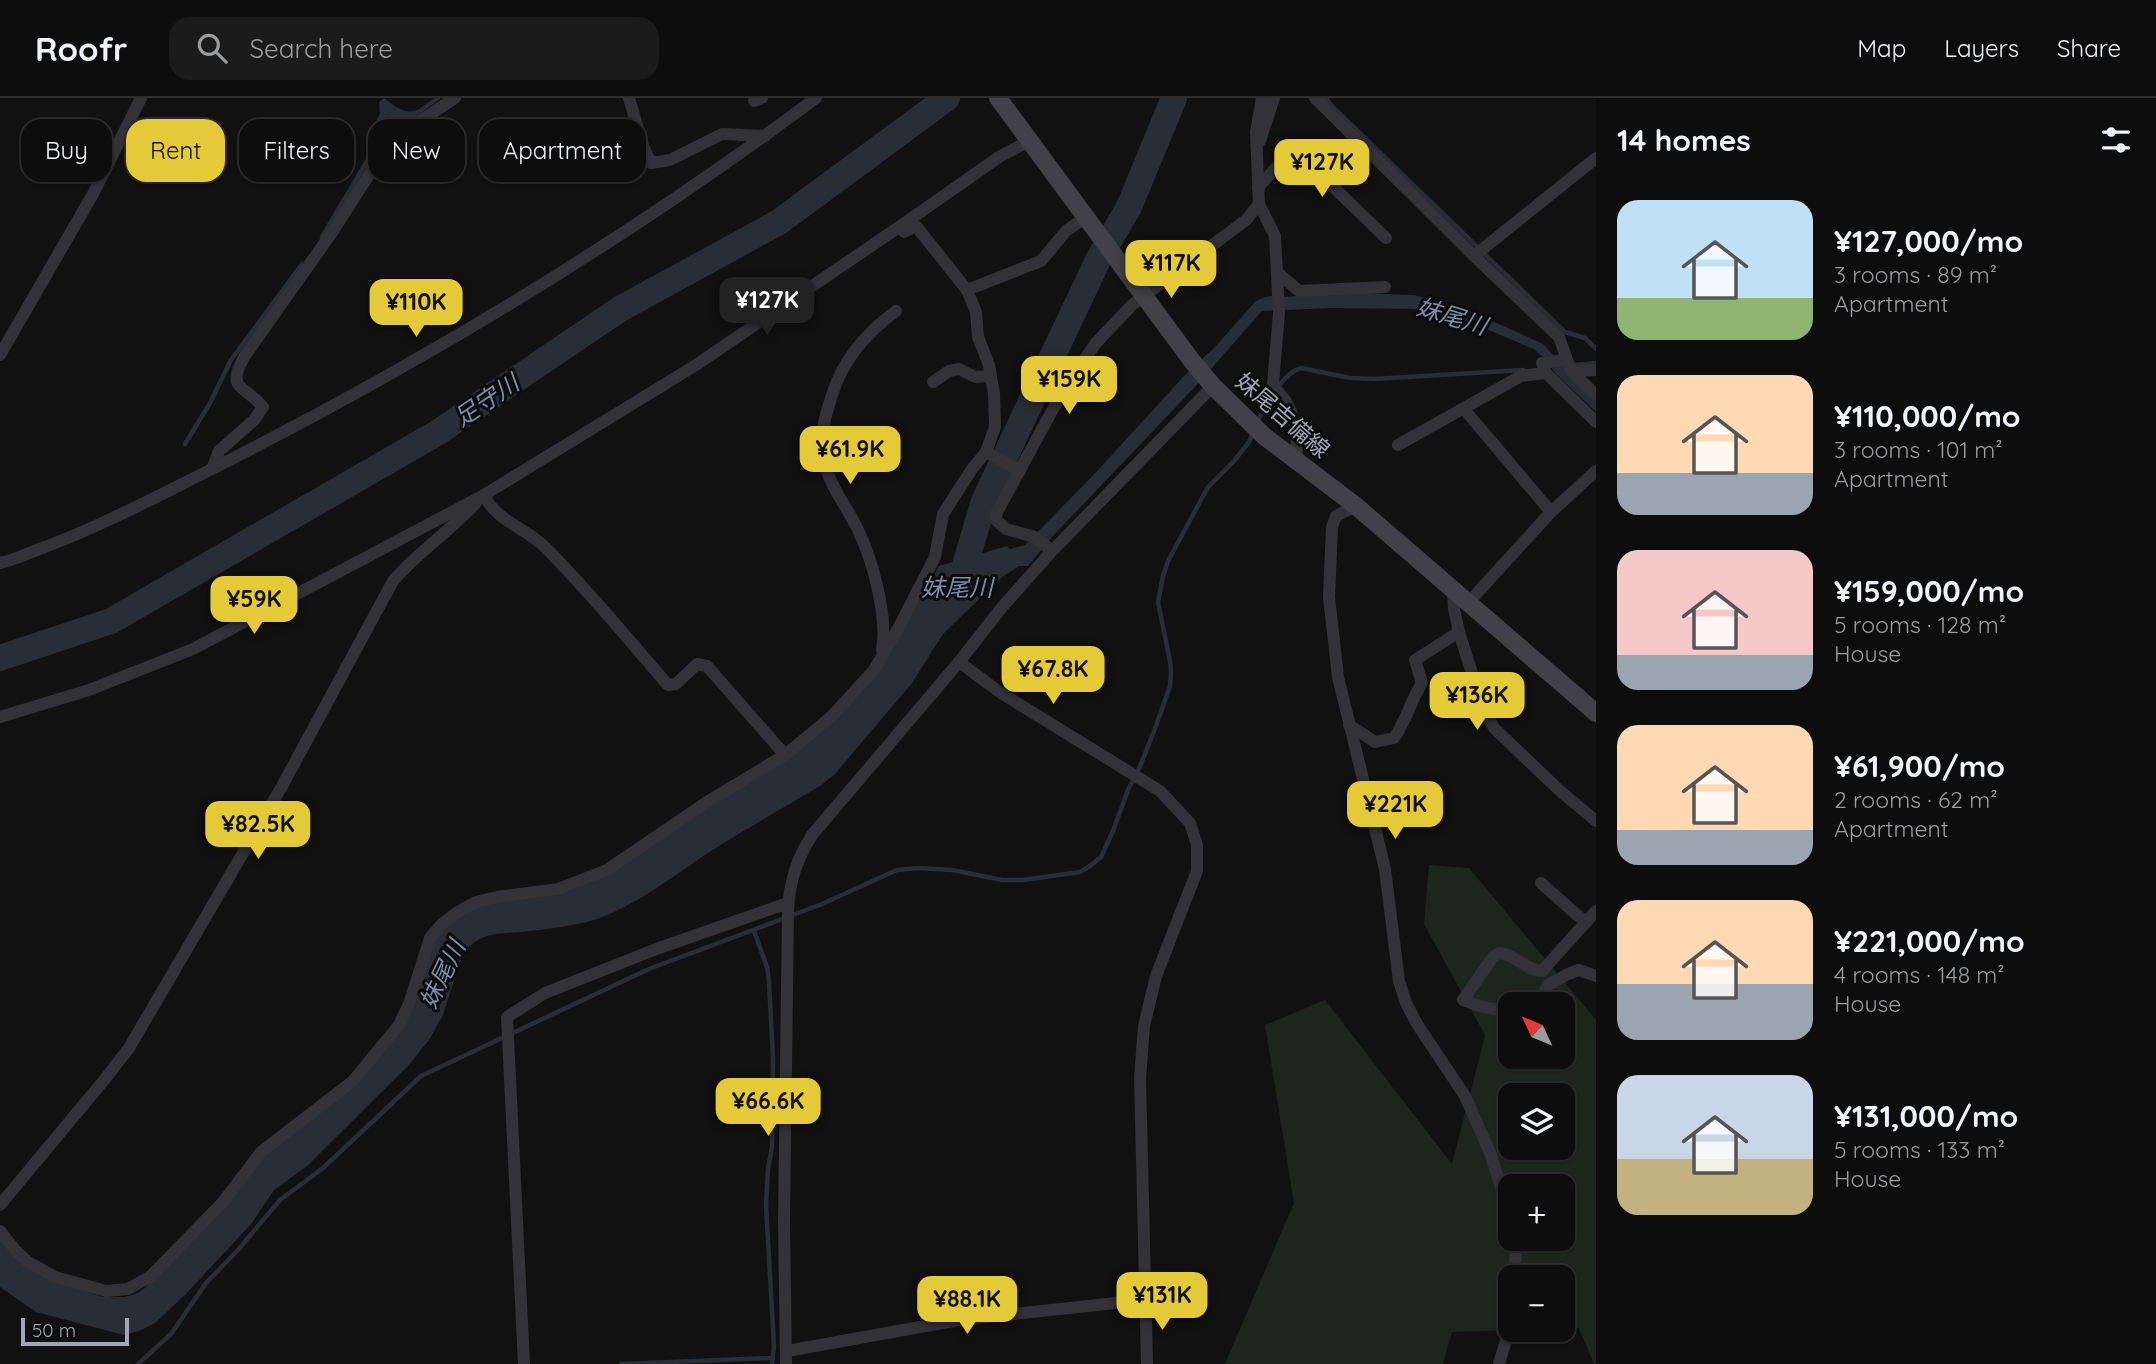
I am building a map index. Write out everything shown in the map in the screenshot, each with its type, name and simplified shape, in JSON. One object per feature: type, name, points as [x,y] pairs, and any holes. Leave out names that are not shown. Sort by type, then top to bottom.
[{"type":"main road","name":"妹尾吉備線","points":[[998,98],[1209,382],[1254,428],[1356,506],[1596,713]]},
{"type":"street","points":[[0,355],[93,194],[141,98]]},
{"type":"street","points":[[212,469],[219,451],[254,420],[263,407],[237,383],[235,373],[244,356],[333,231],[388,145],[454,98]]},
{"type":"street","points":[[629,98],[643,146],[651,163],[670,160],[722,134],[765,136]]},
{"type":"street","points":[[0,563],[87,531],[270,440],[386,376],[532,291],[631,227],[816,98]]},
{"type":"street","points":[[1262,98],[1256,132],[1258,187],[1259,204],[1275,236],[1279,313],[1277,391],[1285,400],[1296,425],[1297,461]]},
{"type":"street","points":[[1257,148],[1274,98]]},
{"type":"street","points":[[1315,98],[1478,252],[1559,337],[1558,366],[1596,422]]},
{"type":"street","points":[[0,717],[89,690],[193,649],[484,495],[696,365],[869,248],[1026,136]]},
{"type":"street","points":[[1258,187],[1293,149],[1386,238]]},
{"type":"street","points":[[1478,252],[1596,158]]},
{"type":"street","points":[[1044,544],[1006,529],[996,520],[996,514],[1065,387],[1088,354],[1132,305],[1246,220],[1259,204]]},
{"type":"street","points":[[967,290],[1041,261],[1066,231],[1090,222]]},
{"type":"street","points":[[0,1231],[28,1262],[55,1277],[106,1291],[128,1289],[151,1276],[223,1202],[261,1152],[353,1081],[392,1034],[409,1004],[430,938],[442,924],[476,902],[558,889],[607,870],[707,802],[785,755],[832,716],[874,670],[936,557],[943,514],[972,469],[988,454],[995,427],[994,394],[989,365],[978,337],[973,302],[967,290],[916,226],[884,244],[869,248]]},
{"type":"street","points":[[1277,272],[1299,291],[1385,286]]},
{"type":"street","points":[[881,657],[885,638],[874,568],[859,532],[835,492],[822,444],[824,421],[836,382],[848,360],[863,339],[896,312]]},
{"type":"street","points":[[1558,366],[1596,395]]},
{"type":"street","points":[[1398,445],[1521,376],[1558,366],[1596,370]]},
{"type":"street","points":[[933,382],[949,371],[959,369],[975,377],[991,376]]},
{"type":"street","points":[[1144,1300],[959,1320],[786,1357],[783,1220],[788,913],[792,876],[799,856],[812,835],[959,662],[1003,606],[1044,544],[1209,382]]},
{"type":"street","points":[[1464,409],[1551,512]]},
{"type":"street","points":[[988,454],[1018,470]]},
{"type":"street","points":[[1468,603],[1551,512],[1596,471]]},
{"type":"street","points":[[484,495],[489,505],[514,527],[542,544],[668,685],[676,684],[697,664],[707,666],[785,755]]},
{"type":"street","points":[[0,1205],[129,1048],[281,788],[393,581],[409,562],[466,514],[484,495]]},
{"type":"street","points":[[1356,506],[1336,516],[1332,527],[1329,597],[1338,677],[1385,869],[1396,963],[1406,1003],[1465,1096],[1498,1178]]},
{"type":"street","points":[[1454,589],[1454,609],[1459,632],[1483,708],[1494,728],[1560,792],[1596,821]]},
{"type":"street","points":[[1349,725],[1375,742],[1394,738],[1403,725],[1415,693],[1422,683],[1415,660],[1459,632]]},
{"type":"street","points":[[959,662],[1001,693],[1160,791],[1191,823],[1197,845],[1196,871],[1156,976],[1144,1026],[1140,1078],[1147,1364]]},
{"type":"street","points":[[1541,883],[1585,922]]},
{"type":"street","points":[[1498,1009],[1463,1000],[1493,957],[1506,953],[1535,971],[1542,971],[1596,911]]},
{"type":"street","points":[[524,1364],[508,1017],[545,993],[659,948],[788,913]]},
{"type":"street","points":[[1544,992],[1548,985],[1579,970],[1596,976]]},
{"type":"street","points":[[1499,1364],[1505,1342]]},
{"type":"shaded area","points":[[1429,865],[1469,868],[1573,992],[1498,992],[1498,1069],[1575,1069],[1575,995],[1596,1020],[1596,1364],[1579,1328],[1575,1328],[1575,1265],[1498,1265],[1498,1330],[1452,1332],[1443,1364],[1225,1364],[1294,1203],[1265,1025],[1325,1000],[1452,1164],[1485,1035],[1424,924]]},
{"type":"water","points":[[384,98],[400,109],[418,110],[421,114],[411,119],[377,119],[380,114],[379,102]]},
{"type":"water","name":"妹尾川","points":[[1352,293],[1414,295],[1477,314],[1543,344],[1596,400],[1596,412],[1534,349],[1481,327],[1479,329],[1413,309],[1262,311],[1028,566],[1019,566],[1002,577],[943,634],[912,683],[835,774],[645,895],[615,911],[592,921],[572,925],[489,935],[470,946],[463,953],[443,1015],[429,1040],[407,1067],[307,1166],[274,1190],[252,1223],[155,1323],[124,1335],[36,1312],[0,1287],[0,1236],[53,1281],[103,1297],[125,1297],[145,1288],[226,1206],[260,1160],[303,1125],[402,1026],[435,938],[450,922],[479,905],[569,891],[598,879],[827,726],[917,605],[939,566],[1007,546],[1010,549],[1025,545],[1255,302],[1271,296]]},
{"type":"waterway","points":[[416,114],[438,98]]},
{"type":"waterway","name":"足守川","points":[[0,658],[111,621],[437,433],[620,309],[779,222],[947,98]]},
{"type":"waterway","points":[[957,592],[984,501],[1099,258],[1129,207],[1174,98]]},
{"type":"waterway","points":[[1326,98],[1565,332],[1585,338],[1596,349]]},
{"type":"waterway","points":[[322,237],[368,160]]},
{"type":"waterway","points":[[185,444],[210,403],[231,360],[302,264]]},
{"type":"waterway","points":[[1576,365],[1596,363]]},
{"type":"waterway","points":[[1257,423],[1281,383],[1301,368],[1350,378],[1374,379],[1523,370]]},
{"type":"waterway","points":[[138,1364],[171,1334],[206,1283],[280,1200],[323,1168],[421,1076],[649,969],[822,904],[897,870],[952,870],[1002,880],[1023,880],[1080,872],[1101,857],[1139,769],[1170,686],[1170,661],[1158,602],[1168,561],[1208,487],[1234,461],[1254,431]]},
{"type":"waterway","points":[[754,931],[767,967],[773,1058],[772,1147],[766,1205],[774,1346],[772,1364]]},
{"type":"waterway","points":[[621,1364],[772,1358]]}]
